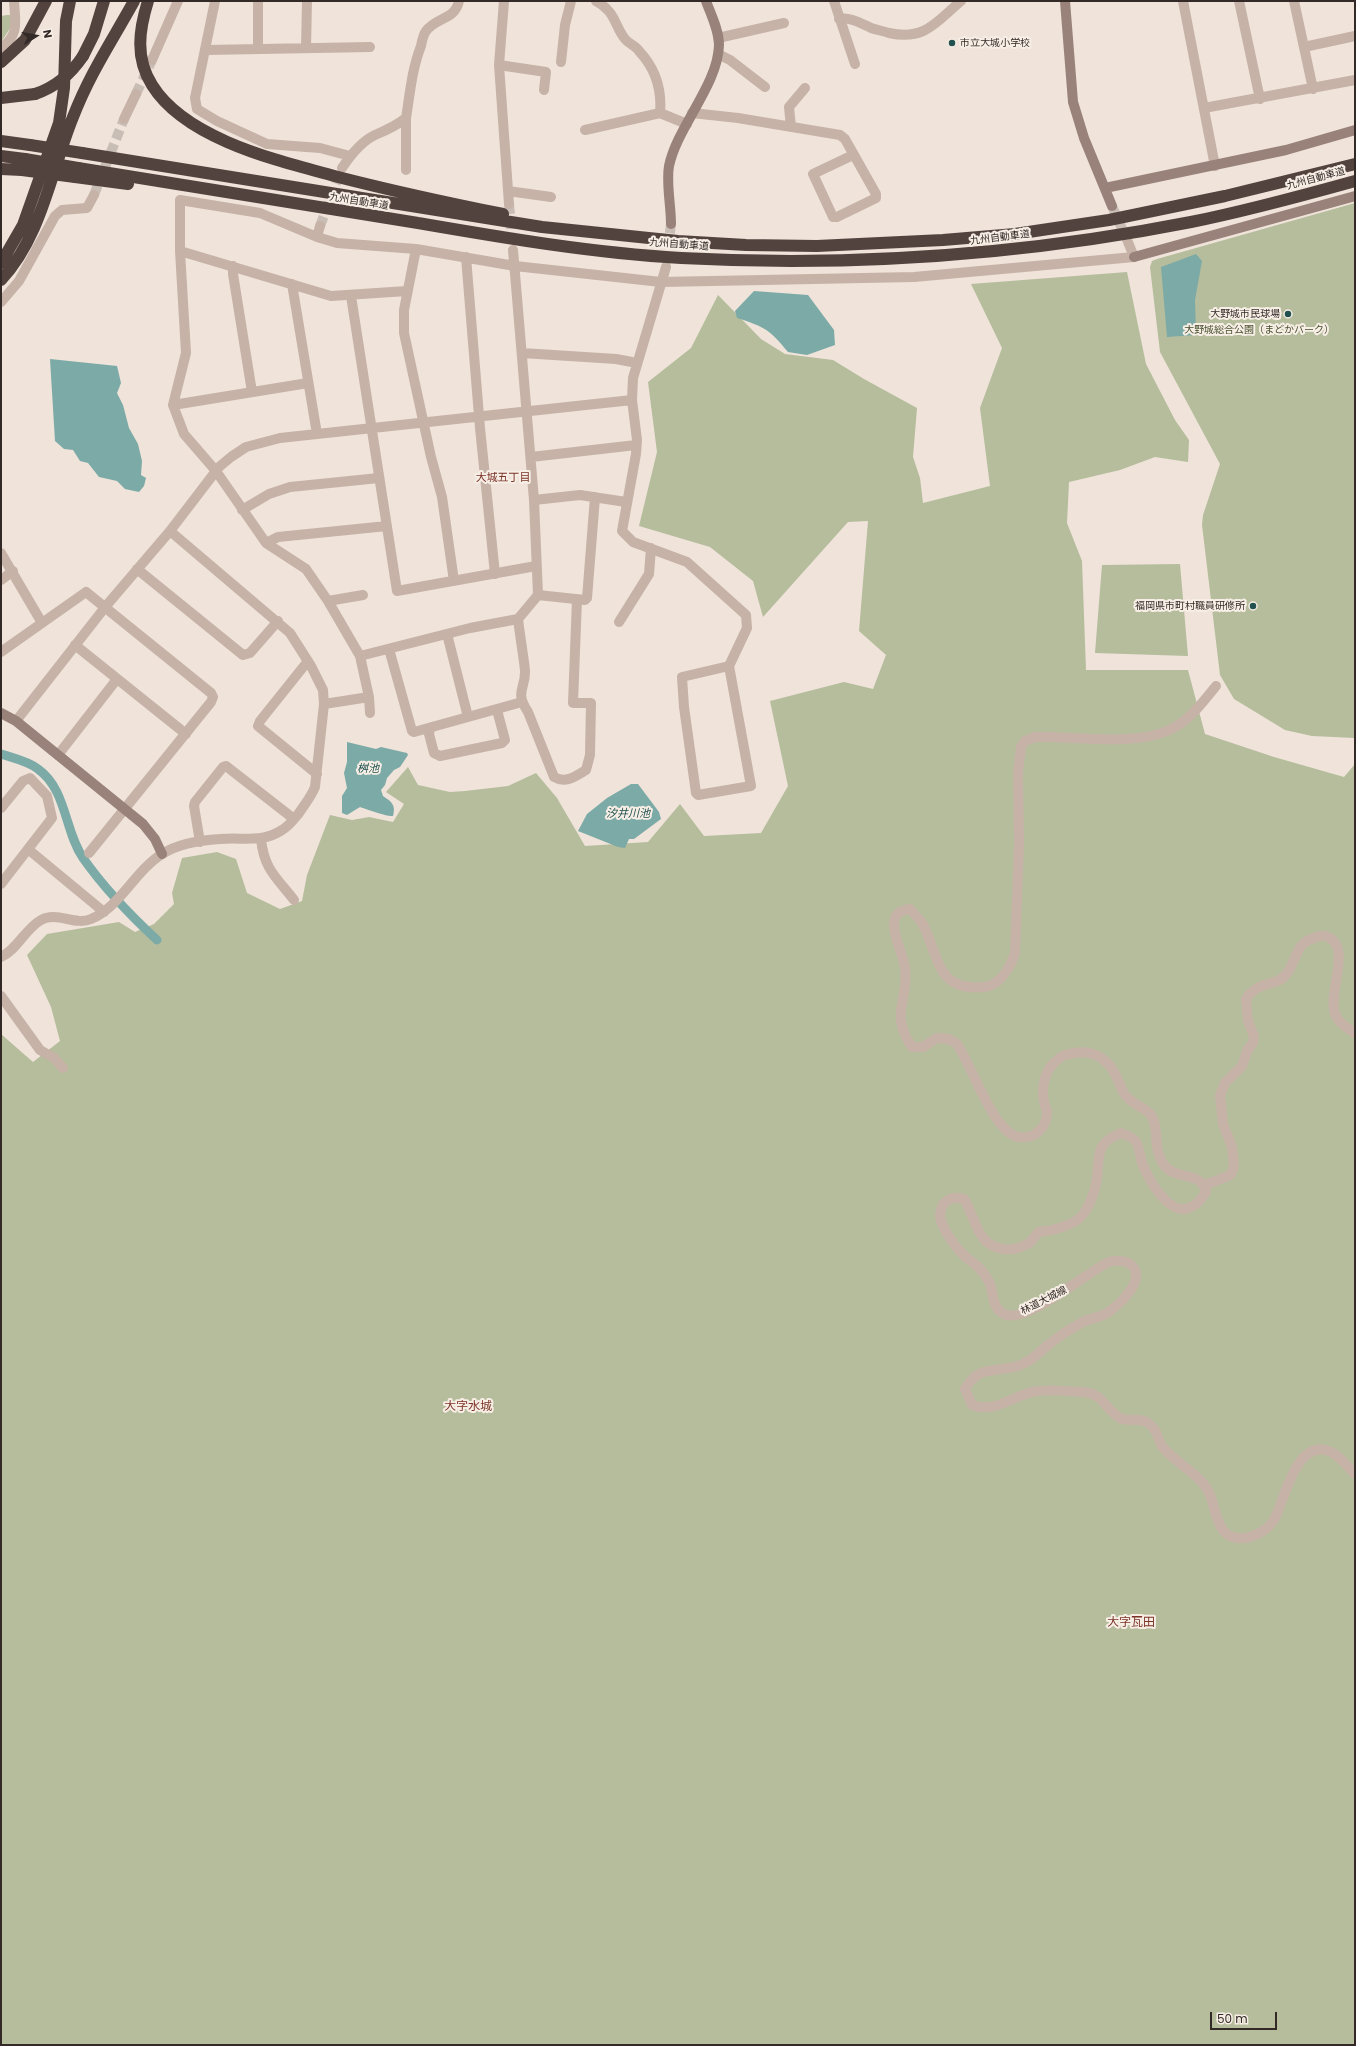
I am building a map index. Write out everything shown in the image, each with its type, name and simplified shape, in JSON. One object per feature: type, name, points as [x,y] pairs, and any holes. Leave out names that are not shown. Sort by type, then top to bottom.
[{"type":"highway","points":[[1,62],[25,40],[46,1]]},
{"type":"highway","points":[[66,60],[66,21],[70,1]]},
{"type":"highway","points":[[1,263],[23,225],[59,123],[62,110],[66,60],[71,28],[79,1]]},
{"type":"highway","points":[[1,98],[35,94],[52,87],[61,81],[83,56],[94,34],[104,1]]},
{"type":"highway","points":[[1,280],[19,256],[34,227],[86,85],[134,1]]},
{"type":"highway","points":[[148,1],[139,43],[143,66],[152,86],[167,103],[189,120],[217,137],[235,145],[291,164],[368,185],[494,212],[612,232],[706,239],[746,245]]},
{"type":"highway","name":"九州自動車道","points":[[1,141],[542,227],[678,241],[746,245],[817,246],[943,240],[1015,234],[1109,220],[1218,198],[1355,164]]},
{"type":"highway","name":"九州自動車道","points":[[1,156],[23,165],[258,198],[521,241],[616,253],[743,261],[887,260],[991,252],[1190,222],[1272,204],[1355,181]]},
{"type":"highway","points":[[1,169],[23,165]]},
{"type":"street","points":[[1,48],[9,41],[15,32],[14,1]]},
{"type":"street","points":[[152,60],[178,1]]},
{"type":"street","points":[[216,1],[195,98],[197,109],[217,121],[267,144],[320,148],[350,156]]},
{"type":"street","points":[[258,1],[258,49]]},
{"type":"street","points":[[306,48],[307,1]]},
{"type":"street","points":[[406,170],[406,118],[414,63],[426,31],[437,22],[452,15],[456,11],[459,1]]},
{"type":"street","points":[[504,1],[499,65],[509,204]]},
{"type":"street","points":[[561,62],[565,25],[571,1]]},
{"type":"street","points":[[671,224],[669,166],[674,151],[712,74],[718,54],[718,38],[706,1]]},
{"type":"street","points":[[834,1],[855,64]]},
{"type":"street","points":[[839,19],[851,19],[874,29],[898,35],[917,35],[924,32],[961,1]]},
{"type":"street","points":[[1065,1],[1073,102],[1084,138],[1112,206]]},
{"type":"street","points":[[1183,1],[1215,166]]},
{"type":"street","points":[[1239,1],[1260,99]]},
{"type":"street","points":[[1294,1],[1313,89]]},
{"type":"street","points":[[602,2],[617,24],[625,40],[642,54],[658,82],[661,100],[660,113]]},
{"type":"street","points":[[718,38],[784,23]]},
{"type":"street","points":[[1304,47],[1355,36]]},
{"type":"street","points":[[206,50],[370,47]]},
{"type":"street","points":[[718,54],[730,60],[765,87]]},
{"type":"street","points":[[499,65],[546,72],[544,90]]},
{"type":"street","points":[[1204,108],[1260,99],[1355,80]]},
{"type":"street","points":[[791,127],[789,107],[805,88]]},
{"type":"street","points":[[124,119],[136,94]]},
{"type":"street","points":[[585,130],[660,113],[687,124]]},
{"type":"street","points":[[692,113],[738,118],[840,135],[845,139],[876,194],[876,198],[837,217],[833,217],[813,174],[853,155]]},
{"type":"street","points":[[342,168],[350,156],[374,135],[386,132],[406,118]]},
{"type":"street","points":[[1105,188],[1286,150],[1355,130]]},
{"type":"street","points":[[508,192],[551,197]]},
{"type":"street","points":[[1,302],[19,281],[55,216],[62,210],[87,208],[94,195]]},
{"type":"street","points":[[370,713],[369,697],[360,656],[328,601],[306,570],[266,543],[216,471],[184,434],[173,405],[186,353],[180,251],[180,200],[260,213],[317,237],[337,243],[416,249],[515,266],[662,282],[914,276],[1134,257],[1355,196]]},
{"type":"street","points":[[317,237],[320,226]]},
{"type":"street","points":[[1128,242],[1134,257]]},
{"type":"street","points":[[416,249],[404,310],[404,333],[423,422],[442,497],[454,581]]},
{"type":"street","points":[[360,656],[447,634],[518,619],[538,595],[539,583],[536,566],[531,457],[513,250]]},
{"type":"street","points":[[180,251],[331,296],[351,296],[407,291]]},
{"type":"street","points":[[466,257],[495,574]]},
{"type":"street","points":[[233,266],[252,392]]},
{"type":"street","points":[[666,267],[636,363],[633,378],[632,400],[636,445],[622,531],[633,542],[687,562],[746,616],[747,628],[729,666],[750,786],[698,795],[696,793],[684,707],[682,677],[685,675],[729,666]]},
{"type":"street","points":[[292,284],[317,434]]},
{"type":"street","points":[[351,296],[397,591],[536,566]]},
{"type":"street","points":[[522,353],[616,358],[636,363]]},
{"type":"street","points":[[173,405],[308,383]]},
{"type":"street","points":[[16,722],[106,606],[170,531],[216,471],[231,457],[246,447],[280,438],[632,400]]},
{"type":"street","points":[[531,457],[636,445]]},
{"type":"street","points":[[242,510],[269,494],[290,487],[379,478]]},
{"type":"street","points":[[534,500],[580,495],[626,502]]},
{"type":"street","points":[[538,595],[585,600],[587,598],[595,497]]},
{"type":"street","points":[[266,543],[278,537],[387,526]]},
{"type":"street","points":[[1,957],[12,948],[30,927],[42,919],[54,916],[77,921],[89,920],[104,912],[112,905],[130,883],[162,854],[184,845],[200,842],[220,839],[261,839],[283,830],[311,797],[315,787],[324,704],[320,682],[290,633],[278,621],[170,531]]},
{"type":"street","points":[[620,622],[649,574],[651,548]]},
{"type":"street","points":[[1,553],[42,623]]},
{"type":"street","points":[[137,568],[243,655],[250,653],[278,621]]},
{"type":"street","points":[[1,580],[13,572]]},
{"type":"street","points":[[1,652],[86,592],[106,606],[211,693],[213,697],[211,702],[127,809],[89,853]]},
{"type":"street","points":[[328,601],[363,595]]},
{"type":"street","points":[[518,619],[525,672],[521,688],[522,702],[528,712],[554,777],[564,780],[571,779],[586,770],[590,755],[591,703],[573,703],[577,599]]},
{"type":"street","points":[[447,634],[468,717]]},
{"type":"street","points":[[75,646],[186,734]]},
{"type":"street","points":[[389,649],[412,731],[414,732],[522,702]]},
{"type":"street","points":[[308,661],[260,721],[258,726],[317,774]]},
{"type":"street","points":[[58,755],[117,679]]},
{"type":"street","points":[[1216,686],[1181,723],[1162,733],[1143,739],[1050,737],[1035,738],[1025,741],[1021,747],[1018,772],[1019,844],[1016,887],[1017,929],[1015,952],[1012,962],[1003,975],[989,987],[972,989],[956,985],[942,973],[921,922],[910,909],[901,910],[896,915],[894,924],[905,968],[900,1007],[903,1034],[912,1047],[923,1047],[937,1038],[949,1039],[957,1044],[1002,1128],[1019,1137],[1031,1136],[1040,1132],[1045,1123],[1047,1112],[1043,1100],[1044,1086],[1047,1073],[1053,1064],[1064,1055],[1088,1052],[1105,1059],[1113,1067],[1122,1092],[1129,1100],[1149,1112],[1154,1121],[1158,1154],[1164,1165],[1171,1172],[1182,1176],[1198,1178],[1205,1185],[1228,1176],[1231,1174],[1234,1167],[1232,1147],[1223,1124],[1220,1095],[1225,1083],[1242,1066],[1254,1036],[1248,1021],[1246,999],[1259,986],[1279,981],[1285,976],[1293,965],[1302,945],[1312,939],[1322,936],[1331,938],[1336,943],[1339,952],[1334,982],[1336,1014],[1343,1025],[1355,1033]]},
{"type":"street","points":[[324,704],[369,697]]},
{"type":"street","points":[[430,728],[429,734],[434,752],[440,756],[502,743],[505,740],[497,710]]},
{"type":"street","points":[[1,713],[16,722],[127,809],[143,824],[155,840],[162,854]]},
{"type":"street","points":[[200,842],[194,806],[195,802],[223,767],[226,766],[294,818]]},
{"type":"street","points":[[1,808],[27,778],[30,778],[47,796],[52,821],[1,884]]},
{"type":"street","points":[[261,839],[263,855],[268,867],[294,900]]},
{"type":"street","points":[[29,850],[104,912]]},
{"type":"street","points":[[1,996],[40,1050],[54,1058],[63,1068]]},
{"type":"street","name":"林道大城線","points":[[1205,1185],[1206,1192],[1200,1202],[1193,1208],[1185,1210],[1173,1208],[1157,1190],[1142,1163],[1136,1142],[1129,1136],[1121,1133],[1110,1138],[1102,1146],[1097,1158],[1097,1177],[1095,1185],[1087,1208],[1078,1220],[1052,1230],[1040,1232],[1028,1244],[1010,1250],[994,1248],[982,1239],[970,1208],[964,1199],[958,1197],[950,1199],[942,1204],[940,1216],[947,1232],[960,1252],[977,1265],[989,1281],[992,1298],[997,1308],[1005,1314],[1016,1315],[1062,1294],[1108,1262],[1119,1261],[1130,1263],[1135,1269],[1137,1275],[1134,1286],[1118,1306],[1105,1314],[1087,1320],[1055,1339],[1039,1355],[1023,1364],[1006,1370],[980,1373],[970,1380],[965,1389],[967,1397],[972,1405],[982,1409],[998,1406],[1031,1392],[1041,1390],[1091,1393],[1102,1401],[1112,1413],[1122,1419],[1147,1421],[1154,1428],[1162,1446],[1204,1485],[1210,1494],[1219,1524],[1229,1536],[1238,1538],[1253,1536],[1265,1530],[1275,1519],[1296,1466],[1305,1456],[1316,1450],[1325,1449],[1333,1452],[1355,1474]]},
{"type":"green space","points":[[19,15],[1,42],[1,16]]},
{"type":"green space","name":"大野城総合公園（まどかパーク）","points":[[1355,203],[1355,738],[1312,736],[1285,730],[1234,699],[1220,675],[1202,525],[1203,515],[1220,464],[1160,352],[1150,267],[1152,261],[1157,259]]},
{"type":"green space","points":[[1127,272],[1146,364],[1175,420],[1189,440],[1188,462],[1155,457],[1120,470],[1069,482],[1067,523],[1082,561],[1086,670],[1188,670],[1205,734],[1274,757],[1344,777],[1355,764],[1355,2045],[1,2045],[1,1034],[33,1062],[60,1041],[51,1007],[27,955],[47,934],[119,922],[135,932],[154,924],[174,904],[172,893],[182,858],[217,852],[236,859],[247,893],[280,909],[302,901],[307,875],[330,815],[352,820],[369,817],[393,822],[404,804],[386,792],[408,767],[418,785],[450,792],[508,786],[536,773],[557,798],[585,846],[648,842],[680,804],[704,836],[761,833],[788,786],[770,701],[844,682],[873,689],[886,655],[859,631],[868,521],[848,522],[763,617],[753,581],[710,547],[639,526],[657,452],[648,382],[691,348],[718,295],[761,339],[785,354],[833,360],[917,408],[913,457],[920,478],[923,503],[990,486],[980,408],[1002,348],[971,284]]},
{"type":"green space","points":[[1180,564],[1188,656],[1095,653],[1102,565]]},
{"type":"water","points":[[1196,254],[1202,261],[1195,300],[1196,335],[1167,337],[1161,267]]},
{"type":"water","points":[[754,291],[808,295],[834,330],[835,345],[807,355],[788,352],[776,338],[766,330],[737,318],[735,311]]},
{"type":"water","points":[[50,359],[117,366],[121,383],[117,393],[123,405],[129,428],[138,444],[142,461],[141,475],[146,478],[144,486],[139,492],[125,489],[117,481],[99,477],[88,463],[80,461],[73,450],[64,449],[55,441]]},
{"type":"water","name":"桝池","points":[[347,742],[376,749],[381,747],[407,753],[408,755],[400,767],[394,770],[387,778],[385,785],[381,790],[383,796],[394,806],[393,816],[360,807],[347,815],[342,813],[342,796],[347,788],[344,773],[347,762]]},
{"type":"water","name":"汐井川池","points":[[631,784],[638,784],[659,812],[661,819],[634,839],[629,839],[625,848],[618,847],[578,831],[587,814],[607,798]]},
{"type":"waterway","points":[[1,754],[30,764],[38,769],[47,778],[55,788],[60,799],[72,835],[83,858],[118,901],[157,940]]},
{"type":"tunnel","points":[[136,94],[152,60]]},
{"type":"tunnel","points":[[94,195],[124,119]]},
{"type":"tunnel","points":[[320,226],[341,170]]},
{"type":"tunnel","points":[[509,204],[513,246]]},
{"type":"tunnel","points":[[1112,206],[1127,240]]},
{"type":"tunnel","points":[[666,263],[671,224]]},
{"type":"place","name":"市立大城小学校","points":[[952,43]]},
{"type":"place","name":"大野城市民球場","points":[[1288,314]]},
{"type":"place","name":"福岡県市町村職員研修所","points":[[1253,606]]},
{"type":"district","name":"大城五丁目","points":[[503,478]]},
{"type":"district","name":"大字水城","points":[[468,1407]]},
{"type":"district","name":"大字瓦田","points":[[1131,1623]]}]
